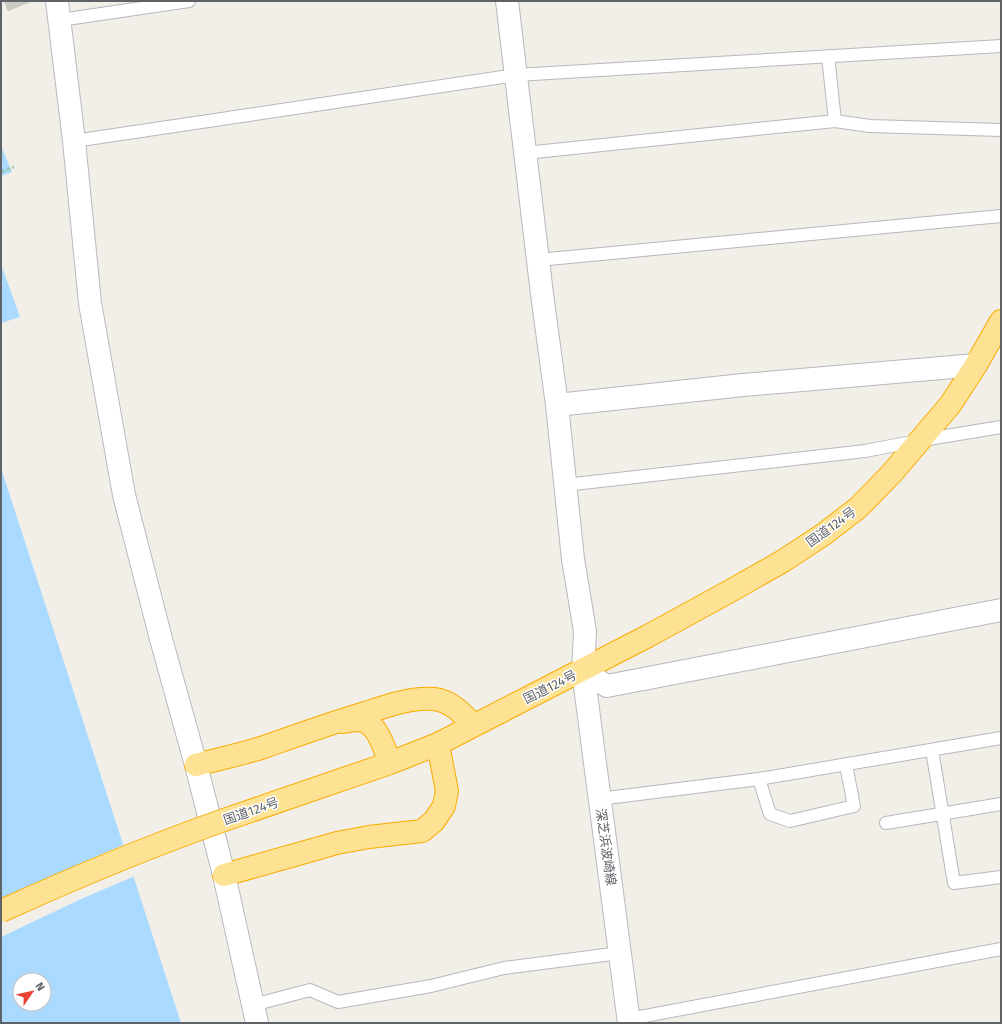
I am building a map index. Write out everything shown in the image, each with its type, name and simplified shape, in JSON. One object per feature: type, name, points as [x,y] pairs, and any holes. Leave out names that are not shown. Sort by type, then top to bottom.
[{"type":"highway","name":"国道124号","points":[[1,911],[110,863],[163,842],[227,818],[390,764],[438,744],[582,670],[732,590],[782,561],[824,534],[859,507],[892,473],[950,406],[976,365],[1001,321]]},
{"type":"highway","points":[[196,765],[262,748],[334,722],[417,698],[435,699],[449,704],[460,710],[473,725]]},
{"type":"highway","points":[[334,722],[359,720],[366,722],[374,729],[380,739],[390,764]]},
{"type":"highway","points":[[224,875],[337,843],[369,837],[422,831],[434,821],[444,806],[447,791],[438,744]]},
{"type":"street","name":"深芝浜波崎線","points":[[507,1],[557,405],[573,559],[585,632],[582,670],[629,1021]]},
{"type":"street","points":[[59,11],[90,303],[124,495],[224,875],[255,1014]]},
{"type":"street","points":[[557,405],[743,384],[976,365]]},
{"type":"street","points":[[582,670],[607,686],[1001,610]]},
{"type":"lane","points":[[59,11],[188,1]]},
{"type":"lane","points":[[74,141],[516,75],[1001,46]]},
{"type":"lane","points":[[828,56],[835,121]]},
{"type":"lane","points":[[525,152],[835,121],[870,126],[1001,130]]},
{"type":"lane","points":[[538,260],[1001,216]]},
{"type":"lane","points":[[565,485],[865,451],[1001,427]]},
{"type":"lane","points":[[599,799],[758,779],[1001,738]]},
{"type":"lane","points":[[932,750],[954,883],[1001,877]]},
{"type":"lane","points":[[758,779],[770,814],[790,821],[854,806],[846,764]]},
{"type":"lane","points":[[886,823],[1001,804]]},
{"type":"lane","points":[[629,1021],[1001,949]]},
{"type":"lane","points":[[255,1014],[310,990],[338,1002],[431,986],[504,968],[620,953]]},
{"type":"path","points":[[1,172],[14,167]]},
{"type":"water","points":[[1,146],[12,172],[1,176]]},
{"type":"water","points":[[1,264],[20,317],[1,323]]},
{"type":"water","points":[[1,468],[181,1023],[1,1023]]},
{"type":"pier","points":[[125,844],[135,876],[81,899],[1,937],[1,898]]},
{"type":"building","points":[[4,1],[32,1],[8,11]]}]
